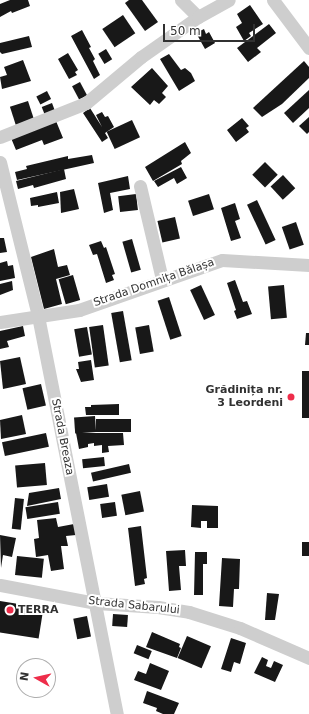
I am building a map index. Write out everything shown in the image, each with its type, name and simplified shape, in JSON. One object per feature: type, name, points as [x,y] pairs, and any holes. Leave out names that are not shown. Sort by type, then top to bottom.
[{"type":"street","points":[[181,0],[198,17]]},
{"type":"street","points":[[0,137],[86,103],[126,68],[198,17],[229,0]]},
{"type":"street","points":[[273,0],[309,48]]},
{"type":"street","name":"Strada Breaza","points":[[1,170],[38,316],[117,714]]},
{"type":"street","points":[[140,186],[162,279]]},
{"type":"street","name":"Strada Domnița Bălașa","points":[[0,322],[79,310],[162,279],[222,260],[309,264]]},
{"type":"street","name":"Strada Sabarului","points":[[0,585],[96,603],[158,607],[189,612],[240,628],[309,658]]},
{"type":"building","points":[[10,0],[28,0],[30,6],[12,13],[11,11],[0,17],[0,4]]},
{"type":"building","points":[[129,0],[142,0],[158,22],[145,31],[125,3]]},
{"type":"building","points":[[250,5],[263,24],[249,33],[251,36],[244,41],[236,27],[242,23],[237,14]]},
{"type":"building","points":[[123,15],[135,33],[115,47],[102,29]]},
{"type":"building","points":[[269,24],[276,33],[257,48],[261,52],[248,62],[237,48]]},
{"type":"building","points":[[204,29],[206,34],[209,32],[215,43],[205,49],[196,33]]},
{"type":"building","points":[[82,30],[91,47],[89,48],[95,59],[93,61],[100,75],[94,79],[71,36]]},
{"type":"building","points":[[29,36],[32,47],[2,54],[0,52],[0,43]]},
{"type":"building","points":[[106,49],[112,59],[104,64],[98,54]]},
{"type":"building","points":[[68,53],[78,70],[75,72],[77,75],[69,79],[58,59]]},
{"type":"building","points":[[169,54],[181,70],[185,68],[191,73],[195,81],[179,91],[160,59]]},
{"type":"building","points":[[23,60],[31,81],[2,89],[0,77],[7,75],[4,67]]},
{"type":"building","points":[[304,61],[309,67],[309,78],[282,104],[262,117],[253,108]]},
{"type":"building","points":[[152,68],[168,86],[162,93],[166,97],[159,104],[154,100],[150,105],[131,87]]},
{"type":"building","points":[[80,82],[87,95],[79,99],[72,86]]},
{"type":"building","points":[[309,90],[309,108],[293,123],[284,113]]},
{"type":"building","points":[[47,91],[51,99],[40,104],[36,96]]},
{"type":"building","points":[[28,101],[34,119],[16,125],[10,107]]},
{"type":"building","points":[[52,103],[55,111],[45,115],[42,107]]},
{"type":"building","points":[[90,108],[102,127],[96,115],[102,112],[105,117],[108,116],[114,127],[105,133],[108,138],[102,142],[83,113]]},
{"type":"building","points":[[309,117],[309,132],[307,134],[299,126]]},
{"type":"building","points":[[242,118],[249,126],[246,128],[249,132],[236,142],[227,130]]},
{"type":"building","points":[[132,120],[140,137],[115,149],[107,132]]},
{"type":"building","points":[[56,121],[63,138],[44,145],[42,140],[16,150],[11,138]]},
{"type":"building","points":[[185,142],[191,153],[181,161],[182,164],[153,181],[145,167]]},
{"type":"building","points":[[92,155],[94,163],[17,180],[15,172],[27,169],[26,166],[68,156],[68,159]]},
{"type":"building","points":[[265,162],[278,175],[265,187],[252,175]]},
{"type":"building","points":[[181,167],[187,178],[177,184],[174,178],[158,187],[154,181]]},
{"type":"building","points":[[64,169],[66,179],[34,188],[33,185],[18,189],[16,181]]},
{"type":"building","points":[[283,175],[295,188],[283,200],[271,187]]},
{"type":"building","points":[[128,176],[130,189],[110,193],[113,210],[104,213],[98,183]]},
{"type":"building","points":[[74,189],[79,209],[61,213],[60,192]]},
{"type":"building","points":[[57,192],[59,203],[38,207],[38,205],[31,206],[30,198]]},
{"type":"building","points":[[136,194],[138,210],[120,212],[118,196]]},
{"type":"building","points":[[209,194],[214,209],[193,216],[188,201]]},
{"type":"building","points":[[257,200],[276,240],[266,245],[247,205]]},
{"type":"building","points":[[235,203],[240,219],[235,221],[241,238],[231,241],[221,208]]},
{"type":"building","points":[[175,217],[180,238],[162,242],[157,221]]},
{"type":"building","points":[[296,222],[304,245],[290,250],[282,227]]},
{"type":"building","points":[[0,238],[4,238],[7,252],[0,253]]},
{"type":"building","points":[[132,239],[141,270],[131,273],[122,242]]},
{"type":"building","points":[[101,241],[104,248],[106,247],[115,274],[112,275],[114,280],[106,283],[97,254],[93,255],[89,245]]},
{"type":"building","points":[[54,249],[58,267],[67,265],[70,275],[56,279],[62,304],[44,309],[31,257]]},
{"type":"building","points":[[7,261],[8,266],[13,265],[15,278],[0,281],[0,263]]},
{"type":"building","points":[[73,275],[80,300],[66,304],[59,279]]},
{"type":"building","points":[[235,280],[243,302],[247,301],[252,314],[237,319],[234,311],[236,310],[227,283]]},
{"type":"building","points":[[12,281],[13,290],[0,295],[0,284]]},
{"type":"building","points":[[201,285],[215,315],[204,320],[190,290]]},
{"type":"building","points":[[284,285],[287,318],[271,319],[268,286]]},
{"type":"building","points":[[169,297],[182,336],[170,340],[158,301]]},
{"type":"building","points":[[123,311],[132,360],[120,362],[111,313]]},
{"type":"building","points":[[103,325],[109,366],[95,368],[89,327]]},
{"type":"building","points":[[149,325],[154,352],[140,354],[135,327]]},
{"type":"building","points":[[23,326],[25,336],[7,341],[9,347],[0,349],[0,331]]},
{"type":"building","points":[[87,327],[92,355],[79,357],[74,329]]},
{"type":"building","points":[[306,333],[309,333],[309,345],[305,345]]},
{"type":"building","points":[[20,357],[26,384],[3,389],[0,361]]},
{"type":"building","points":[[91,360],[94,380],[81,382],[76,369],[79,369],[78,362]]},
{"type":"building","points":[[302,371],[309,371],[309,418],[302,418]]},
{"type":"building","points":[[41,384],[46,405],[27,410],[22,388]]},
{"type":"building","points":[[119,404],[119,415],[86,415],[85,407],[91,407],[91,405]]},
{"type":"building","points":[[22,415],[26,434],[1,439],[0,420]]},
{"type":"building","points":[[95,416],[96,432],[75,433],[74,417]]},
{"type":"building","points":[[96,419],[131,419],[131,432],[96,432]]},
{"type":"building","points":[[46,433],[49,447],[5,456],[2,442]]},
{"type":"building","points":[[76,433],[123,433],[124,445],[108,446],[109,452],[102,453],[102,445],[94,446],[94,443],[88,444],[88,447],[79,449]]},
{"type":"building","points":[[104,457],[105,466],[83,468],[82,459]]},
{"type":"building","points":[[45,463],[47,485],[17,488],[15,466]]},
{"type":"building","points":[[129,464],[131,473],[93,482],[91,473]]},
{"type":"building","points":[[107,484],[109,497],[89,500],[87,487]]},
{"type":"building","points":[[59,488],[61,499],[27,506],[29,493]]},
{"type":"building","points":[[140,491],[144,512],[125,515],[121,495]]},
{"type":"building","points":[[15,498],[24,499],[21,530],[12,529]]},
{"type":"building","points":[[58,502],[60,514],[27,519],[25,507]]},
{"type":"building","points":[[115,502],[117,516],[102,518],[100,504]]},
{"type":"building","points":[[192,505],[218,506],[218,528],[207,528],[207,521],[201,521],[201,528],[191,527]]},
{"type":"building","points":[[56,518],[58,527],[74,524],[76,535],[66,536],[68,546],[61,546],[64,569],[51,571],[48,555],[36,557],[34,539],[39,538],[37,520]]},
{"type":"building","points":[[141,526],[147,578],[144,579],[145,584],[135,586],[128,528]]},
{"type":"building","points":[[0,535],[16,538],[12,557],[3,555],[1,568]]},
{"type":"building","points":[[302,542],[309,542],[309,556],[302,556]]},
{"type":"building","points":[[185,550],[186,566],[179,566],[181,590],[169,591],[166,551]]},
{"type":"building","points":[[195,552],[207,552],[207,564],[203,564],[203,595],[194,595]]},
{"type":"building","points":[[17,556],[44,559],[42,578],[15,575]]},
{"type":"building","points":[[222,558],[240,559],[239,589],[234,589],[233,607],[219,606]]},
{"type":"building","points":[[267,593],[279,594],[275,620],[265,620]]},
{"type":"building","points":[[0,601],[43,608],[39,639],[0,632]]},
{"type":"building","points":[[113,614],[128,615],[127,627],[112,626]]},
{"type":"building","points":[[87,616],[91,637],[77,639],[73,619]]},
{"type":"building","points":[[152,632],[180,644],[179,647],[181,648],[177,658],[146,647]]},
{"type":"building","points":[[187,636],[211,646],[202,668],[178,658]]},
{"type":"building","points":[[231,638],[246,643],[240,664],[234,662],[231,672],[221,669]]},
{"type":"building","points":[[137,645],[152,651],[148,659],[134,653]]},
{"type":"building","points":[[262,657],[268,660],[266,666],[271,668],[274,661],[283,665],[275,682],[254,673]]},
{"type":"building","points":[[150,663],[169,671],[161,690],[134,680],[138,671],[146,674]]},
{"type":"building","points":[[147,691],[179,703],[174,714],[163,714],[156,711],[157,708],[143,703]]},
{"type":"place","name":"Grădinița nr. 3 Leordeni","points":[[291,397]]},
{"type":"place","name":"TERRA","points":[[10,610]]}]
